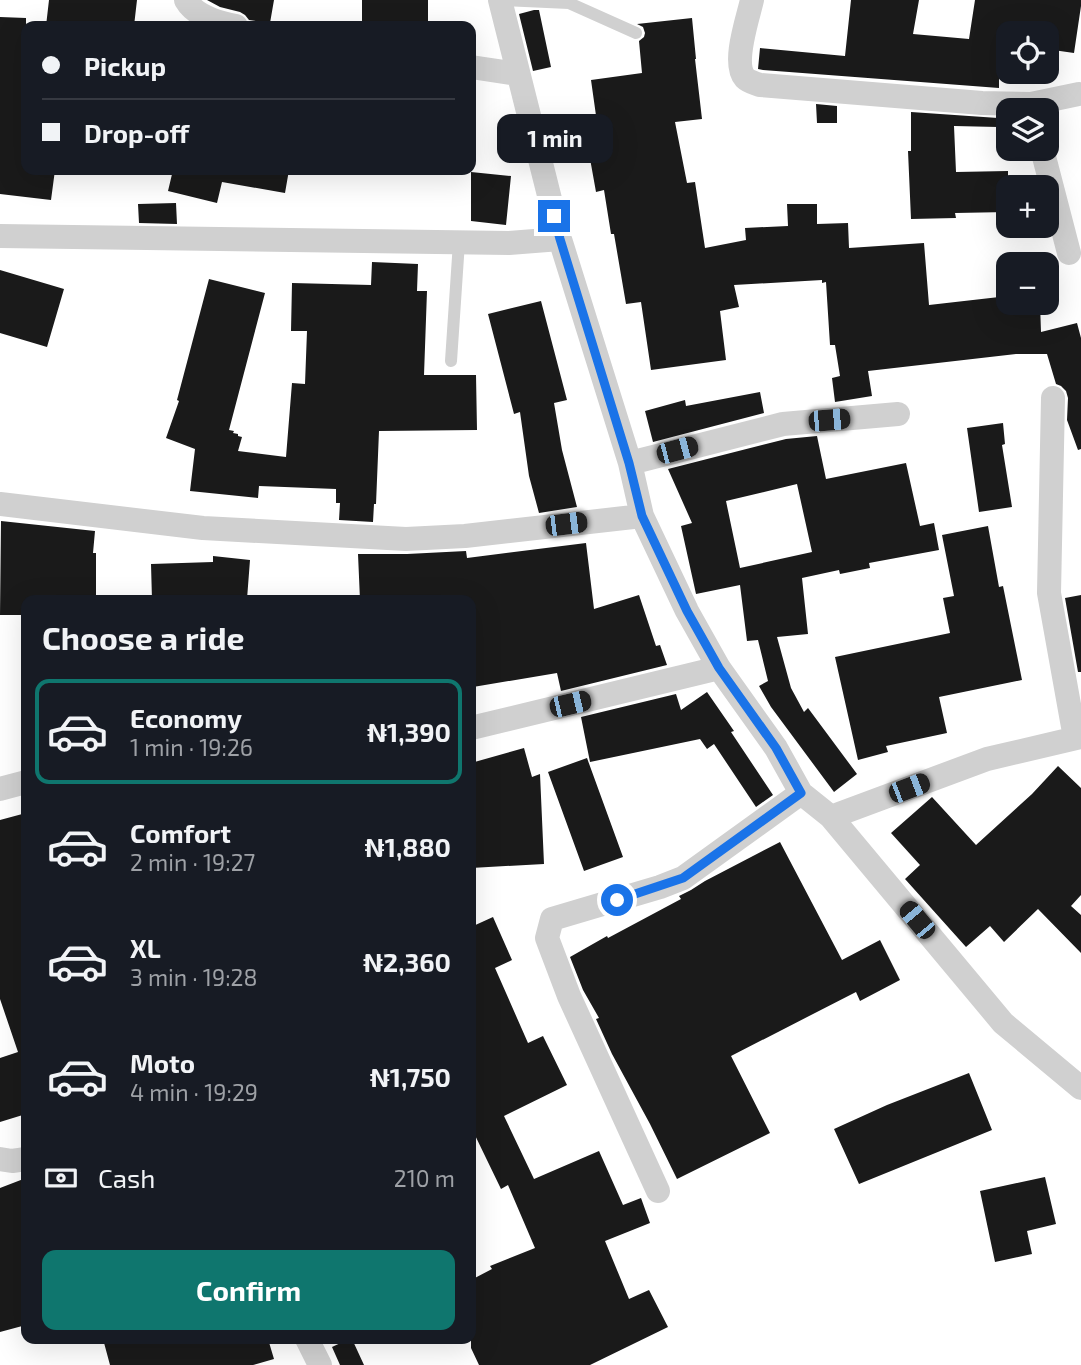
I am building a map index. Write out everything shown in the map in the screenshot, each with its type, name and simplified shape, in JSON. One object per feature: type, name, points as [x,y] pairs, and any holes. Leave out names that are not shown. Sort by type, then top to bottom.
[{"type":"street","points":[[186,0],[189,6],[215,21]]},
{"type":"street","points":[[500,0],[560,239],[629,463],[642,516],[687,611],[719,668],[776,748],[801,793],[831,817],[1003,1023],[1081,1088]]},
{"type":"street","points":[[752,0],[740,55],[740,70],[747,81],[760,85],[996,104]]},
{"type":"street","points":[[476,68],[518,74]]},
{"type":"street","points":[[1059,100],[1079,94]]},
{"type":"street","points":[[1045,161],[1069,253]]},
{"type":"street","points":[[0,236],[509,243],[560,239]]},
{"type":"street","points":[[831,817],[987,759],[1078,737],[1049,593],[1053,398]]},
{"type":"street","points":[[629,463],[783,424],[898,414]]},
{"type":"street","points":[[0,503],[203,528],[406,539],[465,536],[642,516]]},
{"type":"street","points":[[476,727],[719,668]]},
{"type":"street","points":[[0,789],[21,783]]},
{"type":"street","points":[[658,1191],[569,996],[547,938],[552,919],[683,878],[801,793]]},
{"type":"street","points":[[0,1159],[21,1159]]},
{"type":"street","points":[[310,1344],[320,1365]]},
{"type":"lane","points":[[500,0],[569,3],[636,33]]},
{"type":"lane","points":[[451,361],[459,242]]},
{"type":"building","points":[[49,0],[137,0],[135,21],[47,21]]},
{"type":"building","points":[[207,0],[274,0],[270,21],[249,20],[240,12],[220,7]]},
{"type":"building","points":[[362,0],[428,0],[428,21],[362,21]]},
{"type":"building","points":[[851,0],[919,0],[913,34],[969,39],[975,0],[1081,0],[1074,53],[1059,51],[1059,21],[996,21],[996,84],[999,84],[999,88],[758,69],[760,48],[845,56]]},
{"type":"building","points":[[539,10],[551,67],[533,71],[519,14]]},
{"type":"building","points":[[0,17],[26,18],[26,21],[21,21],[21,175],[54,175],[51,200],[0,194]]},
{"type":"building","points":[[692,18],[702,119],[675,122],[687,183],[695,182],[705,248],[746,240],[745,228],[788,226],[787,204],[817,204],[817,224],[848,223],[849,248],[924,243],[929,305],[996,297],[996,315],[1040,315],[1041,332],[1077,323],[1081,338],[1081,449],[1078,450],[1067,420],[1066,391],[1056,384],[1047,354],[1016,354],[868,371],[872,396],[835,402],[832,378],[840,376],[835,345],[830,345],[826,282],[822,283],[822,280],[734,285],[739,307],[720,311],[726,360],[651,370],[641,302],[626,304],[604,190],[596,192],[589,153],[601,151],[591,80],[642,73],[639,41],[645,33],[643,27],[637,24]]},
{"type":"building","points":[[816,104],[837,106],[837,123],[817,123]]},
{"type":"building","points":[[911,112],[996,118],[996,127],[954,126],[956,172],[1008,171],[1008,175],[996,175],[996,212],[955,213],[956,218],[911,219],[908,151],[911,151]]},
{"type":"building","points":[[476,172],[511,176],[506,225],[471,221],[471,175],[476,175]]},
{"type":"building","points":[[172,175],[288,175],[285,193],[222,182],[217,203],[168,191]]},
{"type":"building","points":[[176,203],[177,224],[139,223],[138,204]]},
{"type":"building","points":[[372,262],[418,264],[417,291],[427,291],[424,375],[476,375],[477,430],[379,431],[373,522],[339,520],[340,503],[336,503],[336,489],[259,486],[258,498],[190,491],[195,449],[166,438],[179,401],[177,400],[209,279],[265,293],[229,430],[242,437],[238,451],[286,457],[292,383],[305,384],[307,331],[291,331],[292,283],[371,285]]},
{"type":"building","points":[[0,270],[64,289],[47,347],[0,333]]},
{"type":"building","points":[[541,301],[567,400],[554,403],[562,450],[577,507],[539,513],[529,476],[520,412],[514,414],[488,314]]},
{"type":"building","points":[[760,392],[764,413],[653,442],[645,411],[685,400],[686,406]]},
{"type":"building","points":[[1003,423],[1005,444],[1002,445],[1012,507],[979,512],[967,428]]},
{"type":"building","points":[[817,436],[826,479],[906,463],[920,526],[934,523],[939,550],[869,563],[870,568],[840,574],[839,570],[802,578],[808,634],[777,637],[791,688],[804,712],[808,708],[857,774],[834,792],[771,707],[759,686],[768,681],[758,640],[747,641],[740,585],[696,594],[681,526],[692,523],[668,469],[786,439]],"holes":[[[797,484],[812,552],[740,568],[726,501]]]},
{"type":"building","points":[[1,521],[95,531],[93,553],[96,553],[96,595],[21,595],[21,615],[0,615]]},
{"type":"building","points":[[988,526],[999,587],[1003,586],[1022,680],[939,697],[947,733],[886,746],[888,752],[858,760],[835,657],[950,633],[943,598],[954,596],[942,535]]},
{"type":"building","points":[[586,543],[594,609],[639,595],[656,646],[660,645],[667,665],[561,691],[557,673],[476,686],[476,595],[360,595],[358,554],[466,551],[467,558]]},
{"type":"building","points":[[213,556],[250,560],[247,595],[152,595],[151,564],[213,562]]},
{"type":"building","points":[[1081,595],[1081,672],[1078,672],[1065,598]]},
{"type":"building","points":[[707,692],[773,795],[756,807],[714,744],[707,749],[700,739],[590,762],[581,717],[676,694],[681,710]]},
{"type":"building","points":[[524,748],[532,777],[540,774],[544,864],[476,868],[476,762]]},
{"type":"building","points":[[587,758],[623,857],[584,871],[548,772]]},
{"type":"building","points":[[1058,766],[1081,788],[1081,895],[1071,906],[1081,915],[1081,953],[1038,909],[1004,942],[990,926],[966,947],[905,879],[920,865],[891,833],[932,797],[976,845],[1032,794]]},
{"type":"building","points":[[21,814],[21,1116],[0,1122],[0,1058],[18,1052],[0,999],[0,820]]},
{"type":"building","points":[[780,842],[842,960],[880,940],[900,980],[860,1001],[856,992],[731,1056],[770,1133],[677,1179],[612,1054],[596,1019],[599,1018],[583,990],[570,957],[681,899],[679,896],[705,881]]},
{"type":"building","points":[[493,917],[512,960],[495,968],[528,1043],[543,1036],[567,1085],[504,1116],[534,1179],[599,1151],[623,1205],[641,1198],[650,1223],[605,1241],[629,1299],[649,1290],[668,1327],[590,1365],[479,1365],[471,1348],[471,1344],[476,1344],[476,1277],[492,1269],[490,1266],[535,1248],[508,1185],[501,1189],[476,1137],[476,925]]},
{"type":"building","points":[[969,1073],[992,1130],[859,1184],[834,1129]]},
{"type":"building","points":[[1045,1177],[1056,1224],[1027,1231],[1032,1254],[995,1262],[980,1191]]},
{"type":"building","points":[[21,1180],[21,1326],[0,1332],[0,1188]]},
{"type":"building","points":[[104,1344],[270,1344],[274,1359],[253,1365],[110,1365]]},
{"type":"building","points":[[338,1344],[354,1344],[364,1365],[340,1365],[332,1347]]},
{"type":"route","points":[[554,216],[629,463],[642,516],[687,611],[719,668],[776,748],[801,793],[683,878],[617,900]]}]
